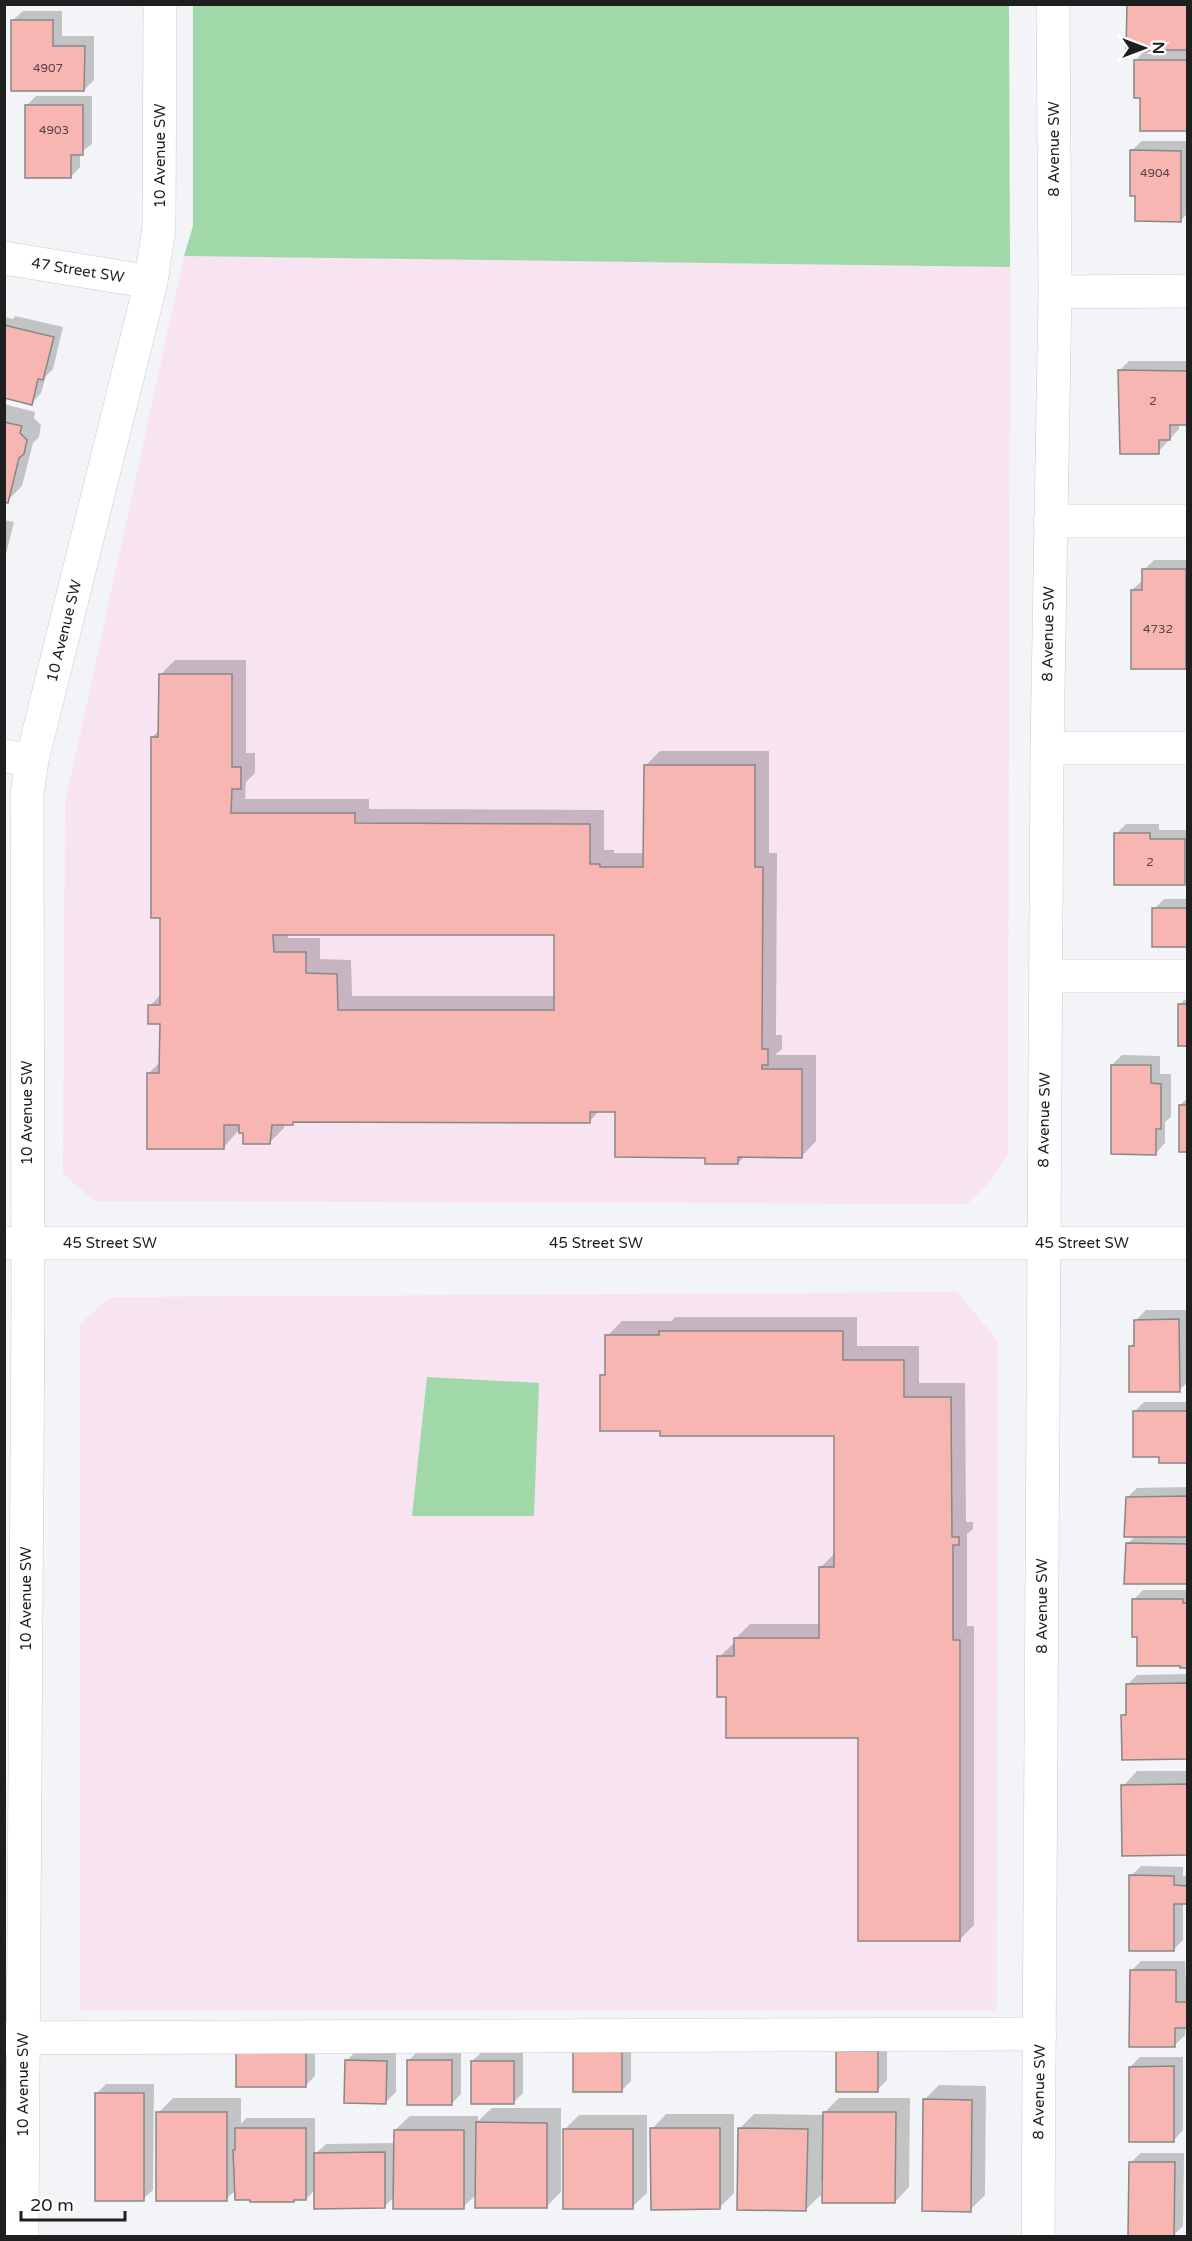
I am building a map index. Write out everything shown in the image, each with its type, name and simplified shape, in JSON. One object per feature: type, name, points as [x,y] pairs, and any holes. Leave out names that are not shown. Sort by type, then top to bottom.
[{"type":"street","name":"10 Avenue SW","points":[[22,2236],[14,2038],[14,1818],[16,1243],[27,794],[18,758],[151,282],[159,227],[160,4]]},
{"type":"street","name":"8 Avenue SW","points":[[1038,2236],[1047,748],[1055,292],[1053,4]]},
{"type":"street","name":"47 Street SW","points":[[4,258],[151,282]]},
{"type":"street","points":[[1055,292],[1188,291]]},
{"type":"street","points":[[1050,521],[1188,521]]},
{"type":"street","points":[[1047,748],[1188,748]]},
{"type":"street","points":[[1046,976],[1188,976]]},
{"type":"street","name":"45 Street SW","points":[[16,1243],[1188,1243]]},
{"type":"street","points":[[14,2038],[1040,2034]]},
{"type":"shaded area","points":[[184,256],[1010,267],[1008,1153],[991,1181],[967,1204],[94,1201],[63,1174],[65,804]]},
{"type":"shaded area","points":[[957,1292],[998,1341],[997,2011],[80,2011],[80,1324],[111,1297]]},
{"type":"green space","points":[[193,5],[1009,5],[1010,267],[184,256],[193,226]]},
{"type":"green space","points":[[427,1377],[539,1383],[534,1516],[412,1516]]},
{"type":"building","points":[[1127,4],[1188,4],[1188,50],[1126,50]]},
{"type":"building","points":[[11,20],[53,20],[53,46],[85,46],[84,91],[11,91]]},
{"type":"building","points":[[1134,60],[1188,60],[1188,131],[1140,131],[1140,98],[1134,98]]},
{"type":"building","points":[[25,105],[83,105],[83,155],[71,155],[71,178],[25,178]]},
{"type":"building","points":[[1130,150],[1181,151],[1181,222],[1135,221],[1135,196],[1130,196]]},
{"type":"building","points":[[4,325],[54,337],[43,380],[38,379],[32,405],[4,398]]},
{"type":"building","points":[[1118,370],[1187,371],[1188,425],[1170,425],[1170,440],[1159,440],[1159,454],[1120,454]]},
{"type":"building","points":[[4,422],[22,426],[20,433],[27,440],[24,454],[19,458],[8,503],[4,502]]},
{"type":"building","points":[[1142,569],[1186,569],[1186,669],[1131,669],[1131,590],[1142,590]]},
{"type":"building","points":[[159,674],[232,674],[232,767],[241,767],[241,789],[232,789],[231,813],[355,813],[355,823],[590,824],[590,864],[600,864],[600,867],[643,867],[644,765],[755,765],[755,867],[763,867],[762,1049],[768,1049],[768,1065],[762,1065],[762,1069],[802,1069],[802,1158],[738,1157],[738,1164],[705,1164],[705,1158],[615,1157],[615,1112],[590,1112],[590,1123],[293,1122],[293,1125],[272,1125],[270,1144],[243,1144],[243,1133],[239,1133],[239,1125],[224,1125],[224,1149],[147,1149],[147,1073],[159,1073],[160,1024],[148,1024],[148,1005],[160,1005],[160,918],[151,918],[151,737],[158,737]],"holes":[[[273,935],[554,935],[554,1010],[338,1010],[337,974],[306,973],[306,952],[274,952]]]},
{"type":"building","points":[[1114,833],[1150,833],[1150,839],[1185,839],[1185,885],[1114,885]]},
{"type":"building","points":[[1152,908],[1188,908],[1188,947],[1152,947]]},
{"type":"building","points":[[1178,1004],[1188,1004],[1188,1046],[1178,1046]]},
{"type":"building","points":[[1111,1065],[1151,1065],[1151,1083],[1161,1084],[1161,1129],[1156,1129],[1156,1155],[1111,1154]]},
{"type":"building","points":[[1179,1105],[1188,1105],[1188,1152],[1179,1152]]},
{"type":"building","points":[[1179,1319],[1180,1392],[1129,1392],[1129,1346],[1134,1346],[1134,1320]]},
{"type":"building","points":[[659,1331],[843,1331],[843,1360],[904,1360],[904,1397],[951,1397],[952,1537],[959,1537],[959,1545],[953,1545],[953,1640],[960,1640],[960,1941],[858,1941],[858,1738],[726,1738],[726,1697],[717,1697],[717,1656],[734,1656],[734,1638],[819,1638],[819,1567],[834,1567],[834,1436],[660,1436],[660,1431],[600,1431],[600,1375],[605,1375],[605,1335],[659,1335]]},
{"type":"building","points":[[1133,1411],[1188,1411],[1188,1463],[1159,1463],[1159,1457],[1133,1457]]},
{"type":"building","points":[[1188,1496],[1188,1537],[1124,1537],[1126,1497]]},
{"type":"building","points":[[1126,1543],[1188,1544],[1188,1584],[1124,1584]]},
{"type":"building","points":[[1132,1599],[1183,1599],[1183,1603],[1188,1603],[1188,1668],[1137,1666],[1137,1637],[1132,1637]]},
{"type":"building","points":[[1188,1683],[1188,1759],[1122,1760],[1121,1715],[1126,1715],[1126,1684]]},
{"type":"building","points":[[1188,1784],[1188,1855],[1122,1856],[1121,1785]]},
{"type":"building","points":[[1129,1875],[1174,1876],[1174,1885],[1188,1886],[1188,1904],[1174,1904],[1174,1951],[1129,1951]]},
{"type":"building","points":[[1130,1970],[1176,1970],[1176,2002],[1188,2002],[1188,2028],[1175,2028],[1175,2047],[1129,2047]]},
{"type":"building","points":[[236,2047],[306,2047],[306,2087],[236,2087]]},
{"type":"building","points":[[573,2051],[622,2051],[622,2092],[573,2092]]},
{"type":"building","points":[[836,2051],[878,2051],[878,2092],[836,2092]]},
{"type":"building","points":[[345,2060],[387,2061],[386,2104],[344,2103]]},
{"type":"building","points":[[407,2060],[452,2060],[452,2105],[407,2105]]},
{"type":"building","points":[[471,2061],[514,2061],[514,2104],[471,2104]]},
{"type":"building","points":[[1174,2066],[1174,2142],[1129,2142],[1129,2067]]},
{"type":"building","points":[[95,2093],[144,2093],[144,2201],[95,2201]]},
{"type":"building","points":[[923,2099],[972,2100],[971,2212],[922,2211]]},
{"type":"building","points":[[156,2112],[227,2112],[227,2201],[156,2201]]},
{"type":"building","points":[[823,2112],[896,2112],[895,2203],[822,2203]]},
{"type":"building","points":[[476,2122],[547,2123],[547,2208],[475,2208]]},
{"type":"building","points":[[235,2128],[306,2128],[306,2200],[250,2202],[250,2200],[235,2200],[233,2150],[235,2150]]},
{"type":"building","points":[[650,2128],[720,2128],[720,2209],[651,2210]]},
{"type":"building","points":[[738,2128],[808,2129],[806,2211],[737,2210]]},
{"type":"building","points":[[563,2129],[633,2129],[633,2209],[563,2209]]},
{"type":"building","points":[[394,2130],[464,2130],[464,2209],[393,2209]]},
{"type":"building","points":[[385,2152],[385,2208],[314,2209],[314,2153]]},
{"type":"building","points":[[1129,2162],[1175,2162],[1174,2236],[1128,2236]]}]
